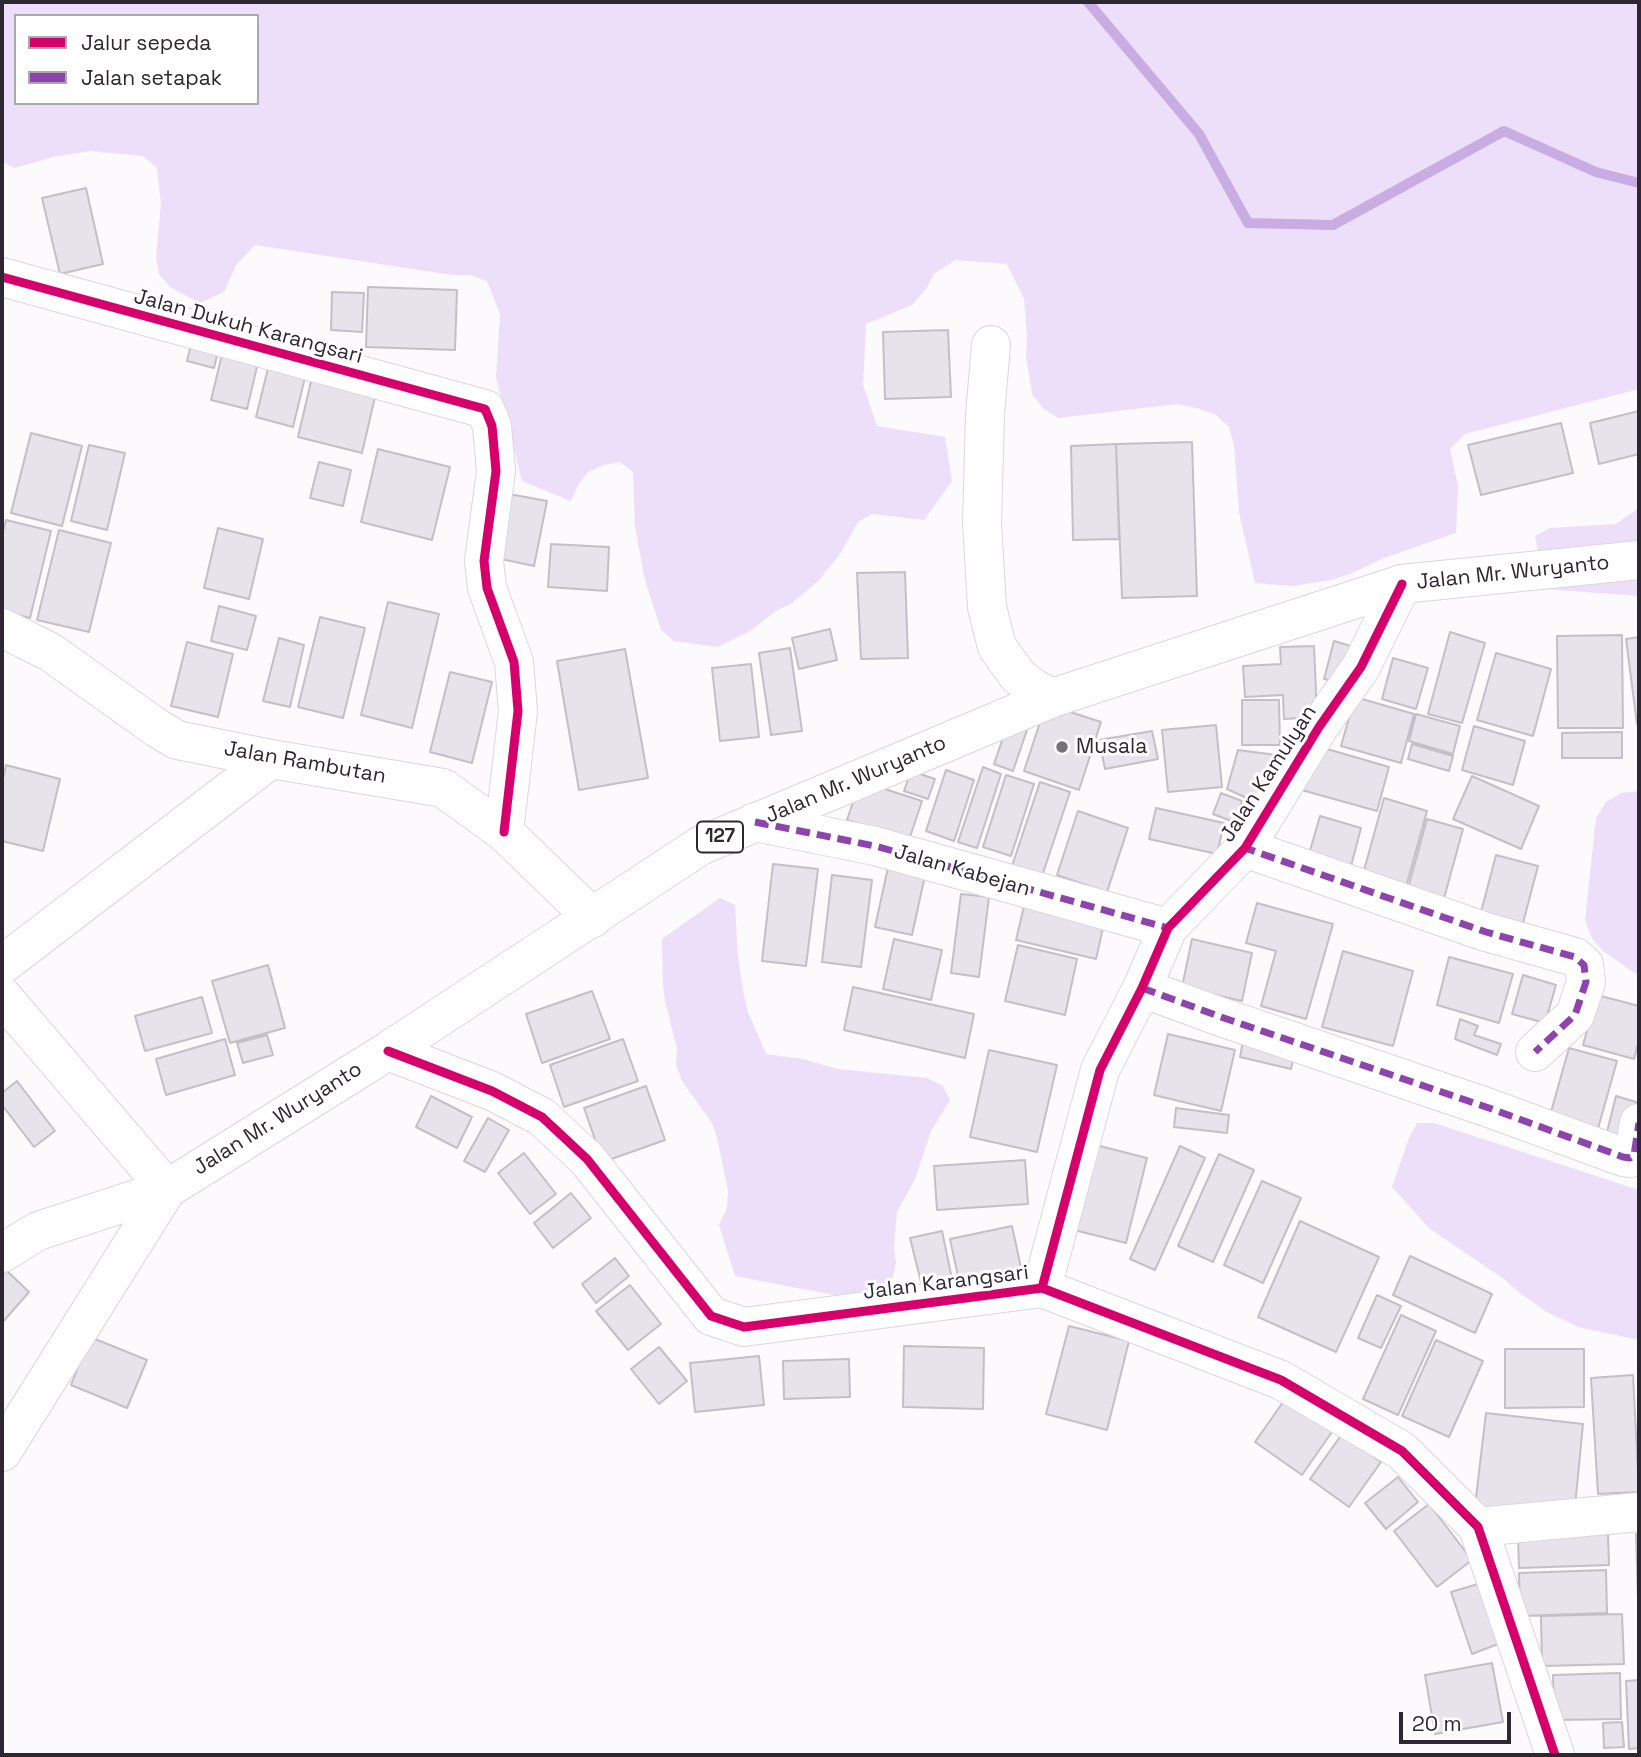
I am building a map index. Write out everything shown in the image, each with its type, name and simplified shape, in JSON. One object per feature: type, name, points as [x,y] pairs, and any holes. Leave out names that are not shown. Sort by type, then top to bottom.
[{"type":"street","name":"Jalan Dukuh Karangsari","points":[[2,277],[485,409],[492,426],[496,471],[484,561],[487,588],[514,663],[518,710],[504,832]]},
{"type":"street","points":[[991,345],[985,415],[982,523],[987,607],[997,647],[1017,676],[1052,698]]},
{"type":"street","name":"Jalan Mr. Wuryanto","points":[[2,1452],[167,1189],[388,1051],[700,846],[1052,698],[1402,584],[1639,560]]},
{"type":"street","name":"Jalan Kamulyan","points":[[1042,1288],[1100,1070],[1142,988],[1168,928],[1245,848],[1319,727],[1361,667],[1402,584]]},
{"type":"street","name":"Jalan Rambutan","points":[[2,628],[50,652],[177,740],[443,788],[504,832],[593,918]]},
{"type":"street","points":[[2,965],[271,759]]},
{"type":"street","name":"Jalan Kabejan","points":[[755,822],[875,846],[1168,928]]},
{"type":"street","points":[[1245,848],[1486,932],[1575,957],[1584,965],[1586,982],[1575,1015],[1535,1052]]},
{"type":"street","points":[[1142,988],[1623,1157],[1634,1155],[1639,1123]]},
{"type":"street","points":[[2,996],[167,1189],[38,1231],[2,1253]]},
{"type":"street","name":"Jalan Karangsari","points":[[388,1051],[492,1091],[542,1117],[587,1159],[711,1315],[744,1327],[1042,1288],[1281,1380],[1402,1451],[1478,1527],[1555,1755]]},
{"type":"street","points":[[1478,1527],[1639,1512]]},
{"type":"shaded area","points":[[2,2],[1639,2],[1639,389],[1465,434],[1450,449],[1458,486],[1456,533],[1331,580],[1292,586],[1255,583],[1239,512],[1234,445],[1229,427],[1216,415],[1177,404],[1058,418],[1043,408],[1032,394],[1026,357],[1024,299],[1007,264],[955,260],[934,274],[926,289],[912,305],[866,324],[863,385],[877,426],[945,437],[952,481],[924,520],[872,514],[858,522],[840,554],[818,581],[792,603],[776,611],[750,631],[718,647],[674,641],[661,630],[645,580],[635,527],[633,472],[620,462],[588,472],[571,501],[522,481],[496,377],[500,314],[487,281],[471,275],[452,275],[255,245],[236,265],[224,292],[200,303],[170,287],[159,274],[156,257],[161,204],[157,168],[143,156],[90,151],[53,157],[15,168],[2,162]]},
{"type":"shaded area","points":[[1639,508],[1639,596],[1545,589],[1535,536],[1550,528],[1616,524]]},
{"type":"shaded area","points":[[1639,791],[1639,976],[1603,951],[1592,938],[1585,920],[1596,818],[1606,802],[1621,793]]},
{"type":"shaded area","points":[[720,898],[735,905],[738,958],[744,995],[748,1012],[766,1054],[803,1059],[838,1069],[927,1078],[943,1086],[950,1100],[931,1131],[915,1179],[897,1212],[894,1246],[896,1263],[892,1281],[855,1299],[735,1276],[719,1225],[727,1208],[728,1190],[717,1138],[712,1123],[682,1081],[676,1065],[677,1049],[663,984],[662,939]]},
{"type":"shaded area","points":[[1417,1123],[1434,1123],[1639,1190],[1639,1340],[1578,1327],[1547,1312],[1430,1229],[1392,1187]]},
{"type":"building","points":[[86,188],[103,264],[60,274],[42,198]]},
{"type":"building","points":[[368,287],[457,290],[455,350],[366,347]]},
{"type":"building","points":[[332,292],[364,293],[362,332],[331,330]]},
{"type":"building","points":[[948,330],[951,397],[885,399],[883,332]]},
{"type":"building","points":[[194,332],[221,339],[214,368],[187,361]]},
{"type":"building","points":[[224,346],[260,354],[247,409],[211,400]]},
{"type":"building","points":[[271,356],[308,365],[293,427],[256,417]]},
{"type":"building","points":[[314,369],[378,384],[362,453],[298,437]]},
{"type":"building","points":[[1639,411],[1639,454],[1599,464],[1590,423]]},
{"type":"building","points":[[1561,423],[1573,473],[1481,495],[1468,445]]},
{"type":"building","points":[[31,433],[82,446],[62,526],[11,513]]},
{"type":"building","points":[[1192,442],[1197,596],[1122,598],[1116,444]]},
{"type":"building","points":[[1116,444],[1119,539],[1073,540],[1071,446]]},
{"type":"building","points":[[89,445],[125,453],[107,530],[71,521]]},
{"type":"building","points":[[378,449],[450,467],[432,540],[361,522]]},
{"type":"building","points":[[319,462],[351,470],[343,506],[310,498]]},
{"type":"building","points":[[509,494],[547,501],[534,566],[496,558]]},
{"type":"building","points":[[6,520],[51,531],[30,618],[2,611],[2,535]]},
{"type":"building","points":[[218,528],[263,539],[249,599],[204,588]]},
{"type":"building","points":[[59,530],[111,543],[89,632],[37,620]]},
{"type":"building","points":[[551,544],[609,547],[607,591],[548,587]]},
{"type":"building","points":[[905,572],[908,658],[861,659],[857,573]]},
{"type":"building","points":[[388,602],[439,614],[412,728],[361,715]]},
{"type":"building","points":[[219,606],[256,616],[247,650],[211,641]]},
{"type":"building","points":[[320,617],[365,628],[343,718],[298,707]]},
{"type":"building","points":[[830,629],[837,660],[799,669],[792,638]]},
{"type":"building","points":[[1450,632],[1485,643],[1462,723],[1428,714]]},
{"type":"building","points":[[1622,635],[1623,728],[1558,728],[1557,636]]},
{"type":"building","points":[[1639,637],[1639,723],[1637,724],[1626,639]]},
{"type":"building","points":[[279,638],[304,645],[290,707],[263,701]]},
{"type":"building","points":[[1334,641],[1354,647],[1344,684],[1324,679]]},
{"type":"building","points":[[187,642],[233,654],[218,717],[171,706]]},
{"type":"building","points":[[1314,646],[1317,717],[1284,719],[1283,695],[1245,697],[1243,666],[1281,664],[1280,647]]},
{"type":"building","points":[[790,648],[802,731],[771,735],[759,653]]},
{"type":"building","points":[[625,649],[648,778],[579,790],[557,661]]},
{"type":"building","points":[[1496,653],[1551,669],[1533,736],[1477,720]]},
{"type":"building","points":[[1393,658],[1428,668],[1416,709],[1382,699]]},
{"type":"building","points":[[751,664],[759,737],[720,741],[712,668]]},
{"type":"building","points":[[450,672],[492,682],[472,763],[430,752]]},
{"type":"building","points":[[1355,697],[1414,714],[1401,763],[1341,746]]},
{"type":"building","points":[[1242,700],[1279,700],[1280,745],[1242,745]]},
{"type":"building","name":"Musala","points":[[1046,704],[1101,722],[1079,790],[1024,771]]},
{"type":"building","points":[[1416,714],[1460,726],[1453,754],[1409,741]]},
{"type":"building","points":[[1009,720],[1028,727],[1013,771],[994,764]]},
{"type":"building","points":[[1216,725],[1222,787],[1168,792],[1162,730]]},
{"type":"building","points":[[1474,726],[1525,741],[1513,785],[1462,770]]},
{"type":"building","points":[[1152,731],[1158,759],[1105,769],[1099,740]]},
{"type":"building","points":[[1622,732],[1622,758],[1562,758],[1562,733]]},
{"type":"building","points":[[1310,744],[1389,767],[1377,811],[1298,789]]},
{"type":"building","points":[[1412,744],[1453,756],[1449,771],[1408,759]]},
{"type":"building","points":[[1238,750],[1284,756],[1253,801],[1227,789]]},
{"type":"building","points":[[6,765],[60,779],[43,851],[2,841],[2,782]]},
{"type":"building","points":[[983,767],[1001,774],[977,848],[958,842]]},
{"type":"building","points":[[946,770],[974,780],[954,841],[926,831]]},
{"type":"building","points":[[911,771],[935,779],[928,799],[904,791]]},
{"type":"building","points":[[1006,775],[1034,784],[1011,856],[983,847]]},
{"type":"building","points":[[1472,776],[1539,806],[1521,849],[1453,819]]},
{"type":"building","points":[[860,781],[922,801],[909,840],[847,820]]},
{"type":"building","points":[[1040,782],[1070,792],[1042,876],[1012,866]]},
{"type":"building","points":[[1221,793],[1242,801],[1234,822],[1213,814]]},
{"type":"building","points":[[1384,798],[1427,811],[1406,887],[1363,874]]},
{"type":"building","points":[[1156,808],[1224,823],[1217,854],[1149,839]]},
{"type":"building","points":[[1078,811],[1128,828],[1107,892],[1057,875]]},
{"type":"building","points":[[1320,816],[1361,828],[1351,866],[1309,854]]},
{"type":"building","points":[[1427,819],[1463,829],[1443,902],[1407,892]]},
{"type":"building","points":[[1496,855],[1538,866],[1523,923],[1481,912]]},
{"type":"building","points":[[889,863],[926,871],[912,935],[875,927]]},
{"type":"building","points":[[773,864],[818,869],[806,966],[762,961]]},
{"type":"building","points":[[832,875],[872,880],[861,967],[822,962]]},
{"type":"building","points":[[961,894],[989,897],[979,977],[951,973]]},
{"type":"building","points":[[1025,902],[1105,919],[1096,959],[1016,940]]},
{"type":"building","points":[[1257,903],[1333,924],[1306,1019],[1261,1006],[1276,951],[1246,943]]},
{"type":"building","points":[[894,939],[942,950],[931,1000],[883,989]]},
{"type":"building","points":[[1192,939],[1252,953],[1242,1001],[1182,987]]},
{"type":"building","points":[[1018,945],[1077,959],[1065,1015],[1005,1001]]},
{"type":"building","points":[[1343,951],[1413,971],[1393,1046],[1322,1027]]},
{"type":"building","points":[[1449,957],[1513,974],[1499,1023],[1437,1005]]},
{"type":"building","points":[[268,965],[285,1028],[230,1043],[212,981]]},
{"type":"building","points":[[1523,975],[1556,985],[1545,1023],[1512,1014]]},
{"type":"building","points":[[853,987],[974,1014],[965,1058],[844,1030]]},
{"type":"building","points":[[592,991],[610,1039],[542,1063],[526,1014]]},
{"type":"building","points":[[1597,995],[1639,1006],[1639,1040],[1634,1059],[1583,1045]]},
{"type":"building","points":[[202,997],[212,1033],[145,1051],[135,1016]]},
{"type":"building","points":[[1460,1019],[1478,1026],[1474,1035],[1501,1044],[1497,1055],[1455,1039]]},
{"type":"building","points":[[1168,1034],[1235,1050],[1221,1111],[1154,1095]]},
{"type":"building","points":[[267,1035],[273,1055],[243,1063],[237,1043]]},
{"type":"building","points":[[1244,1036],[1295,1049],[1291,1069],[1240,1057]]},
{"type":"building","points":[[225,1039],[235,1075],[166,1095],[156,1059]]},
{"type":"building","points":[[623,1039],[638,1081],[564,1107],[550,1065]]},
{"type":"building","points":[[1569,1048],[1617,1061],[1597,1132],[1549,1119]]},
{"type":"building","points":[[989,1050],[1057,1065],[1037,1152],[970,1137]]},
{"type":"building","points":[[17,1081],[55,1131],[34,1147],[2,1105],[2,1093]]},
{"type":"building","points":[[646,1086],[665,1140],[603,1162],[584,1108]]},
{"type":"building","points":[[431,1096],[472,1117],[457,1148],[416,1127]]},
{"type":"building","points":[[1616,1096],[1636,1102],[1625,1142],[1606,1136]]},
{"type":"building","points":[[1176,1108],[1229,1115],[1227,1133],[1174,1127]]},
{"type":"building","points":[[488,1118],[509,1130],[485,1172],[464,1161]]},
{"type":"building","points":[[1084,1142],[1147,1158],[1126,1243],[1062,1227]]},
{"type":"building","points":[[1180,1146],[1205,1158],[1155,1270],[1130,1259]]},
{"type":"building","points":[[524,1153],[556,1194],[530,1214],[498,1173]]},
{"type":"building","points":[[1219,1154],[1254,1170],[1213,1262],[1178,1246]]},
{"type":"building","points":[[1025,1160],[1028,1204],[937,1210],[934,1166]]},
{"type":"building","points":[[1262,1181],[1301,1198],[1263,1283],[1224,1265]]},
{"type":"building","points":[[571,1193],[591,1218],[553,1248],[534,1223]]},
{"type":"building","points":[[1300,1221],[1379,1257],[1336,1352],[1258,1317]]},
{"type":"building","points":[[1012,1226],[1021,1268],[959,1281],[950,1239]]},
{"type":"building","points":[[942,1231],[952,1279],[922,1286],[910,1238]]},
{"type":"building","points":[[1410,1256],[1492,1294],[1475,1333],[1393,1295]]},
{"type":"building","points":[[615,1258],[629,1276],[596,1303],[582,1284]]},
{"type":"building","points":[[6,1270],[29,1292],[2,1323],[2,1272]]},
{"type":"building","points":[[630,1285],[661,1324],[628,1350],[596,1311]]},
{"type":"building","points":[[1377,1295],[1401,1306],[1381,1348],[1358,1338]]},
{"type":"building","points":[[1401,1315],[1436,1331],[1398,1415],[1363,1399]]},
{"type":"building","points":[[1069,1326],[1129,1341],[1107,1430],[1046,1414]]},
{"type":"building","points":[[90,1337],[147,1360],[127,1408],[71,1385]]},
{"type":"building","points":[[1436,1340],[1483,1361],[1449,1437],[1402,1416]]},
{"type":"building","points":[[904,1346],[984,1348],[983,1409],[903,1407]]},
{"type":"building","points":[[659,1347],[687,1381],[659,1404],[631,1369]]},
{"type":"building","points":[[1505,1349],[1584,1349],[1584,1407],[1505,1408]]},
{"type":"building","points":[[759,1356],[764,1405],[695,1412],[690,1363]]},
{"type":"building","points":[[849,1359],[850,1397],[784,1399],[783,1361]]},
{"type":"building","points":[[1633,1375],[1639,1492],[1598,1494],[1591,1378]]},
{"type":"building","points":[[1288,1395],[1334,1429],[1302,1475],[1255,1442]]},
{"type":"building","points":[[1486,1413],[1583,1424],[1574,1517],[1475,1506]]},
{"type":"building","points":[[1342,1434],[1381,1462],[1349,1507],[1310,1479]]},
{"type":"building","points":[[1398,1477],[1418,1502],[1386,1529],[1365,1503]]},
{"type":"building","points":[[1429,1504],[1472,1560],[1437,1587],[1394,1531]]},
{"type":"building","points":[[1608,1534],[1609,1565],[1519,1568],[1518,1536]]},
{"type":"building","points":[[1636,1534],[1639,1534],[1639,1601],[1638,1601]]},
{"type":"building","points":[[1606,1570],[1607,1613],[1520,1616],[1519,1573]]},
{"type":"building","points":[[1478,1584],[1498,1644],[1472,1654],[1451,1592]]},
{"type":"building","points":[[1622,1614],[1624,1664],[1542,1666],[1541,1616]]},
{"type":"building","points":[[1492,1663],[1503,1722],[1435,1734],[1425,1675]]},
{"type":"building","points":[[1620,1673],[1621,1719],[1554,1720],[1553,1675]]},
{"type":"building","points":[[1639,1680],[1639,1748],[1629,1749],[1626,1681]]},
{"type":"building","points":[[1622,1722],[1624,1747],[1604,1748],[1603,1723]]},
{"type":"waterway","points":[[1088,2],[1199,134],[1248,223],[1333,225],[1504,131],[1596,172],[1639,183]]},
{"type":"marked path","points":[[755,822],[875,846],[1168,928]]},
{"type":"marked path","points":[[1247,845],[1245,848],[1486,932],[1575,957],[1584,965],[1586,982],[1575,1015],[1535,1052]]},
{"type":"marked path","points":[[1142,988],[1623,1157],[1630,1158],[1634,1155],[1639,1123]]},
{"type":"cycle path","points":[[2,277],[485,409],[492,426],[496,471],[484,561],[487,588],[514,662],[518,711],[504,832]]},
{"type":"cycle path","points":[[1042,1288],[1100,1070],[1142,988],[1168,928],[1245,848],[1319,727],[1361,667],[1402,584]]},
{"type":"cycle path","points":[[388,1051],[492,1091],[542,1117],[587,1159],[711,1316],[744,1327],[1042,1288],[1281,1380],[1402,1451],[1478,1527],[1555,1755]]},
{"type":"place","name":"Musala","points":[[1062,747]]}]
